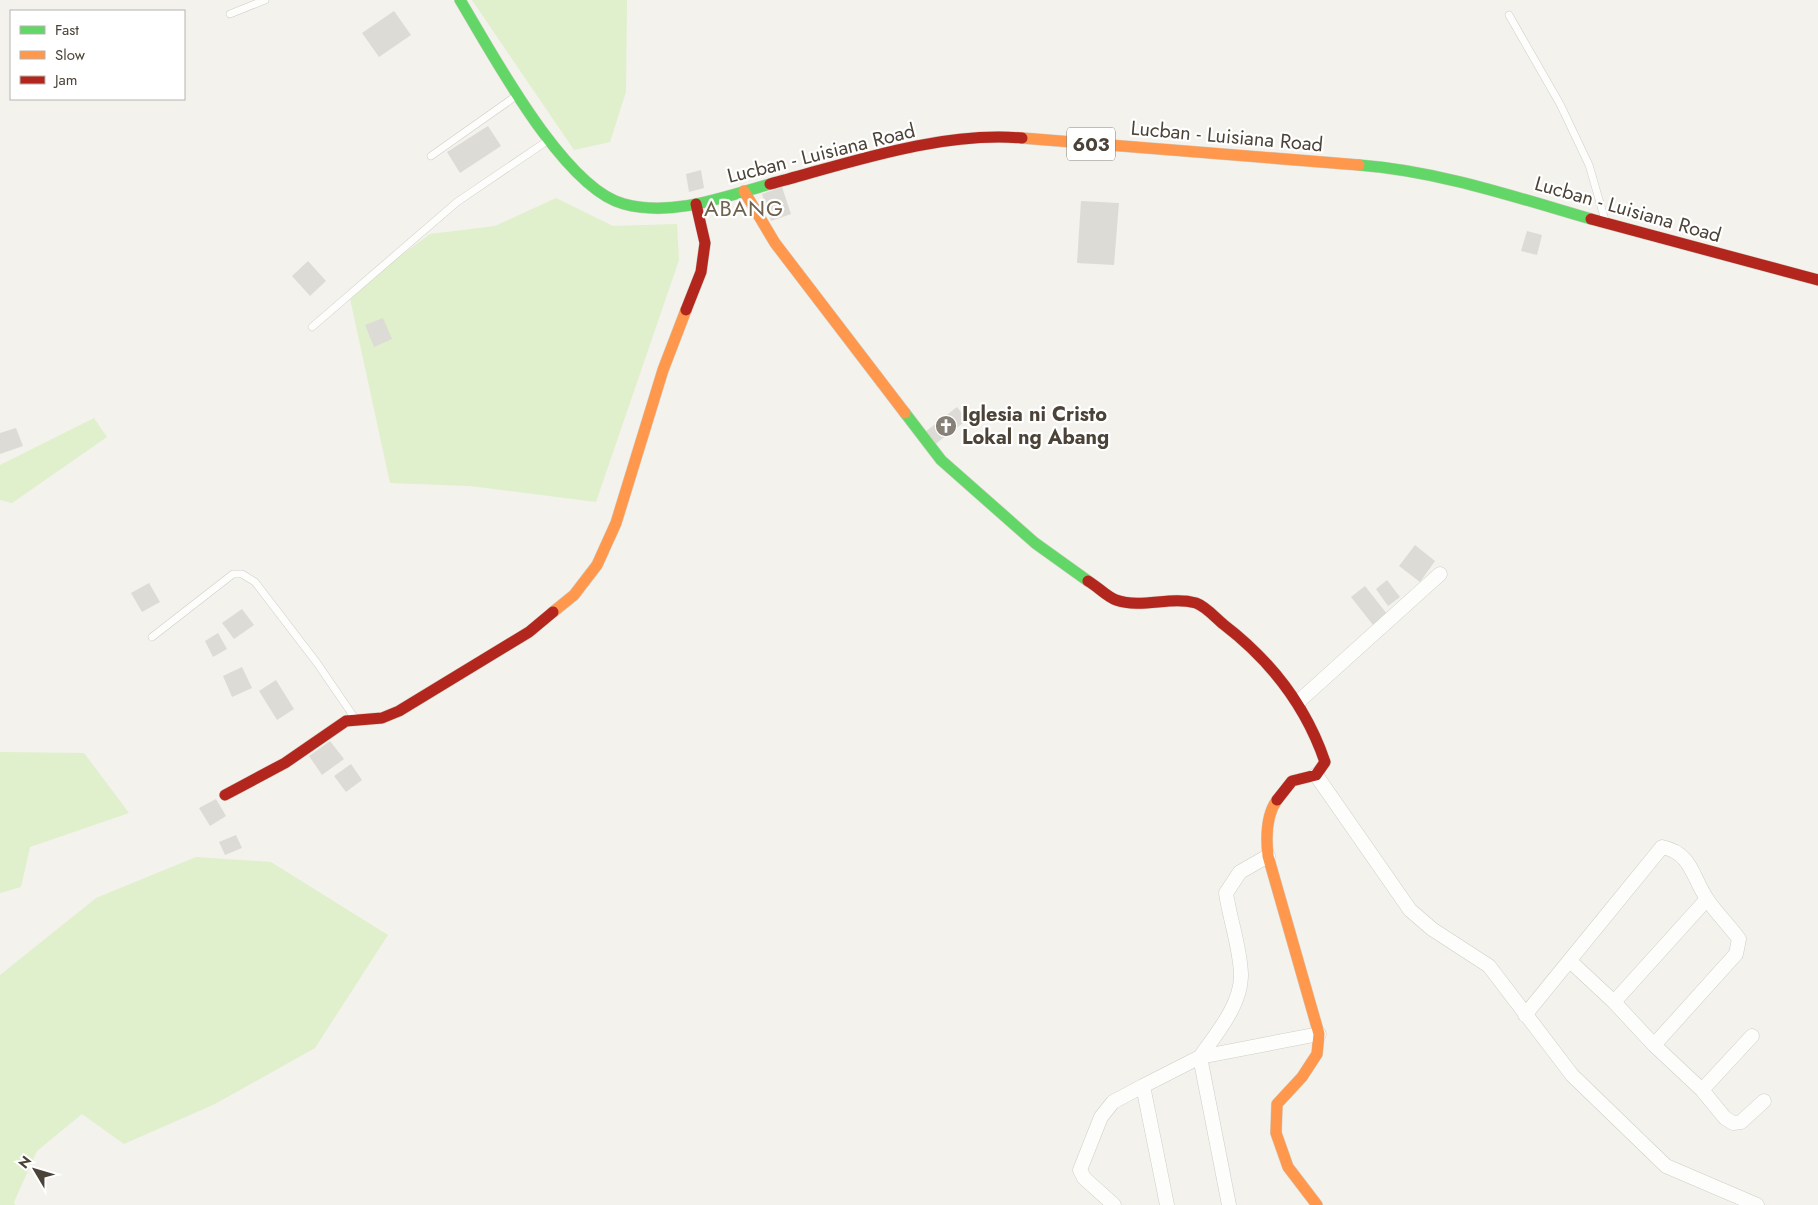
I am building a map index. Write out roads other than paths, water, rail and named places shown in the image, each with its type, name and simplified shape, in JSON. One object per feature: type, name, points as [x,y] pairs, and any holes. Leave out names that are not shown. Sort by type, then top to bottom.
[{"type":"street","name":"Lucban - Luisiana Road","points":[[460,0],[533,119],[570,166],[603,196],[634,206],[670,208],[696,204],[868,158],[943,142],[1009,137],[1384,167],[1475,185],[1606,223],[1818,280]]},
{"type":"street","points":[[744,190],[775,243],[941,460],[1034,543],[1116,600],[1148,603],[1180,600],[1198,604],[1252,646],[1298,702],[1316,736],[1325,762],[1316,775],[1292,781],[1274,804],[1266,834],[1268,856],[1319,1034],[1317,1054],[1302,1077],[1286,1092],[1277,1104],[1276,1133],[1288,1167],[1313,1197],[1317,1205]]},
{"type":"street","points":[[226,795],[285,763],[346,721],[382,718],[400,712],[529,632],[574,595],[597,565],[616,523],[663,370],[701,272],[705,243],[696,204]]},
{"type":"street","points":[[1298,702],[1440,574]]},
{"type":"street","points":[[1316,775],[1410,910],[1432,929],[1489,966],[1572,1075],[1666,1166],[1757,1205]]},
{"type":"street","points":[[1525,1015],[1662,847],[1674,850],[1687,861],[1707,899],[1739,939],[1736,954],[1654,1045]]},
{"type":"street","points":[[1229,1205],[1200,1057],[1228,1017],[1239,989],[1241,974],[1226,894],[1240,872],[1268,856]]},
{"type":"street","points":[[1614,1002],[1707,899]]},
{"type":"street","points":[[1570,961],[1702,1090],[1725,1118],[1733,1123],[1741,1122],[1764,1100]]},
{"type":"street","points":[[1114,1205],[1084,1178],[1080,1170],[1101,1117],[1112,1102],[1200,1057],[1319,1034]]},
{"type":"street","points":[[1702,1090],[1752,1036]]},
{"type":"street","points":[[1143,1086],[1167,1205]]},
{"type":"lane","points":[[230,14],[265,0]]},
{"type":"lane","points":[[1509,15],[1560,104],[1588,164],[1606,223]]},
{"type":"lane","points":[[431,156],[518,94]]},
{"type":"lane","points":[[312,327],[457,202],[549,139]]},
{"type":"lane","points":[[152,637],[233,574],[242,574],[255,582],[356,719]]},
{"type":"place","name":"Iglesia ni Cristo Lokal ng Abang","points":[[946,426]]},
{"type":"district","name":"ABANG","points":[[744,208]]}]
